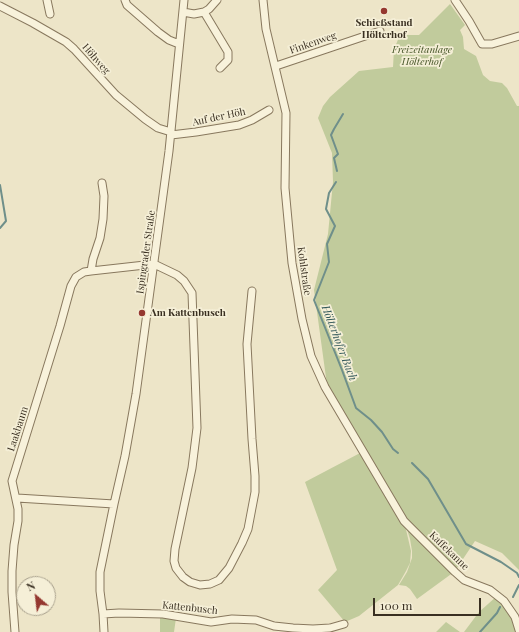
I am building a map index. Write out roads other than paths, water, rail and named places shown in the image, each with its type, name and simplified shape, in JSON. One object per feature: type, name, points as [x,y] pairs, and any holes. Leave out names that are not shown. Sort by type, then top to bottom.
[{"type":"street","points":[[47,0],[50,14]]},
{"type":"street","points":[[125,0],[128,6],[158,32],[169,40],[179,44]]},
{"type":"street","name":"Ispingrader Straße","points":[[104,632],[100,591],[100,572],[125,456],[154,264],[171,133],[184,0]]},
{"type":"street","points":[[183,12],[194,14],[204,12],[217,0]]},
{"type":"street","name":"Kohlstraße","points":[[263,0],[266,29],[286,113],[285,188],[294,279],[302,319],[312,356],[326,387],[404,521]]},
{"type":"street","points":[[455,0],[482,44],[492,44],[519,36]]},
{"type":"street","name":"Höhweg","points":[[0,6],[66,42],[74,48],[116,95],[158,128],[171,133]]},
{"type":"street","points":[[204,12],[228,52],[228,60],[220,68]]},
{"type":"street","name":"Finkenweg","points":[[276,66],[380,31]]},
{"type":"street","name":"Auf der Höh","points":[[171,133],[196,132],[239,125],[252,120],[269,110]]},
{"type":"street","points":[[91,271],[93,259],[100,238],[103,219],[104,196],[102,183]]},
{"type":"street","points":[[154,264],[177,275],[184,281],[192,293],[197,428],[192,468],[174,556],[177,571],[186,580],[194,584],[210,584],[219,580],[224,575],[248,529],[255,492],[247,344],[252,291]]},
{"type":"street","name":"Laakbaum","points":[[15,632],[12,571],[18,521],[17,498],[12,481],[71,286],[76,277],[84,272],[154,264]]},
{"type":"street","points":[[17,498],[114,504]]},
{"type":"street","name":"Kaffekanne","points":[[404,521],[464,580],[490,590],[504,601],[515,617],[519,630]]},
{"type":"street","name":"Kattenbusch","points":[[103,614],[163,614],[211,622],[256,620],[274,626],[313,630],[330,628],[344,624]]},
{"type":"waterway","name":"Hölterhofer Bach","points":[[337,171],[334,158],[338,154],[331,135],[343,114]]},
{"type":"waterway","name":"Hölterhofer Bach","points":[[336,182],[329,193],[326,209],[335,226],[327,244],[329,262],[314,300],[356,408],[371,420],[382,432],[393,449],[398,453]]},
{"type":"waterway","points":[[0,185],[6,221],[0,228]]},
{"type":"waterway","name":"Hölterhofer Bach","points":[[412,463],[428,479],[466,544],[501,562],[517,573],[519,577]]},
{"type":"waterway","points":[[513,597],[519,585]]},
{"type":"waterway","points":[[480,632],[497,613],[500,607]]},
{"type":"place","name":"Schießstand Hölterhof","points":[[384,11]]},
{"type":"place","name":"Am Kattenbusch","points":[[142,313]]},
{"type":"park label","name":"Freizeitanlage Hölterhof","points":[[422,56]]}]
